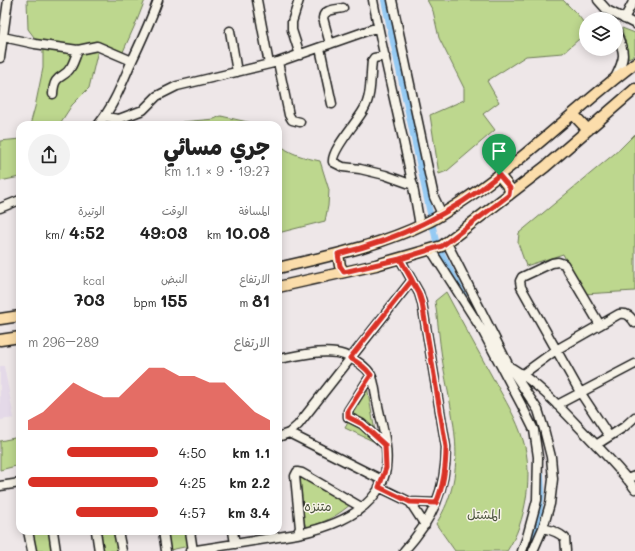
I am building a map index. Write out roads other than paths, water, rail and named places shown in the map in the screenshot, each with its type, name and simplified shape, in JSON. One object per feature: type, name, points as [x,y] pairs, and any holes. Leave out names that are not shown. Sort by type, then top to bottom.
[{"type":"main road","points":[[282,267],[338,254],[386,240],[423,225],[439,216],[488,185],[615,78],[635,63]]},
{"type":"main road","points":[[282,287],[400,259],[438,247],[545,167],[635,89]]},
{"type":"main road","points":[[573,114],[588,130]]},
{"type":"main road","points":[[499,175],[510,188],[509,195]]},
{"type":"main road","points":[[338,254],[340,266],[344,272]]},
{"type":"main road","points":[[0,319],[16,317]]},
{"type":"main road","points":[[0,340],[16,338]]},
{"type":"street","points":[[0,58],[8,0]]},
{"type":"street","points":[[102,121],[115,100],[149,26],[158,0]]},
{"type":"street","points":[[257,0],[269,64]]},
{"type":"street","points":[[299,0],[292,22],[292,30],[300,55]]},
{"type":"street","points":[[373,0],[423,225]]},
{"type":"street","points":[[392,0],[439,216]]},
{"type":"street","points":[[598,0],[607,10],[635,24]]},
{"type":"street","points":[[624,19],[634,0]]},
{"type":"street","points":[[330,44],[324,14],[326,11],[343,8]]},
{"type":"street","points":[[117,121],[143,110],[156,96],[178,86],[278,62],[378,27]]},
{"type":"street","points":[[230,32],[237,72]]},
{"type":"street","points":[[2,39],[78,50],[96,46],[132,61]]},
{"type":"street","points":[[320,48],[332,104]]},
{"type":"street","points":[[615,78],[621,66],[624,55],[623,49]]},
{"type":"street","points":[[52,94],[53,85],[56,79],[71,68],[78,50]]},
{"type":"street","points":[[385,56],[374,58],[372,61],[368,100],[364,109],[341,141],[332,158],[333,162],[343,167],[360,169],[385,175],[413,185]]},
{"type":"street","points":[[278,62],[289,115],[292,120],[300,122]]},
{"type":"street","points":[[105,117],[113,121]]},
{"type":"street","points":[[0,208],[16,202]]},
{"type":"street","points":[[438,247],[509,366],[538,410],[551,457],[553,479],[550,504],[543,528],[533,551]]},
{"type":"street","points":[[438,247],[534,430],[538,457],[537,500],[522,551]]},
{"type":"street","points":[[400,259],[419,293],[422,303],[446,447],[444,480],[436,503],[426,525],[404,551]]},
{"type":"street","points":[[600,325],[564,264],[558,262],[552,263],[522,277],[520,282],[521,287],[580,392],[609,436]]},
{"type":"street","points":[[282,436],[289,433],[298,425],[412,280]]},
{"type":"street","points":[[523,374],[556,350],[619,314],[626,314],[630,316],[635,323]]},
{"type":"street","points":[[190,535],[192,551],[297,534],[324,528],[354,514],[371,498],[381,483],[386,468],[385,445],[374,382],[371,375],[358,362],[338,353],[327,352],[282,358]]},
{"type":"street","points":[[557,405],[635,364]]},
{"type":"street","points":[[509,366],[523,374],[542,389],[596,445],[631,477],[635,489]]},
{"type":"street","points":[[371,375],[348,410],[347,414],[348,417],[362,424],[385,445]]},
{"type":"street","points":[[596,445],[635,417]]},
{"type":"street","points":[[289,433],[381,483],[410,502],[426,525]]},
{"type":"street","points":[[297,534],[300,528],[295,476],[297,472],[302,473],[361,507]]},
{"type":"street","points":[[0,486],[16,484]]},
{"type":"street","points":[[410,502],[436,503]]},
{"type":"street","points":[[543,528],[561,534],[565,538],[566,551]]},
{"type":"street","points":[[29,535],[32,551]]},
{"type":"street","points":[[53,535],[56,551]]},
{"type":"street","points":[[97,535],[99,551]]},
{"type":"street","points":[[119,535],[122,551]]},
{"type":"street","points":[[164,535],[166,551]]},
{"type":"street","points":[[234,535],[235,544]]},
{"type":"street","points":[[258,535],[259,540]]},
{"type":"waterway","points":[[384,0],[436,241],[464,296]]},
{"type":"waterway","points":[[527,551],[537,525],[542,492],[541,475]]},
{"type":"park label","name":"متنزه","points":[[318,505]]},
{"type":"park label","name":"المشتل","points":[[484,513]]}]
